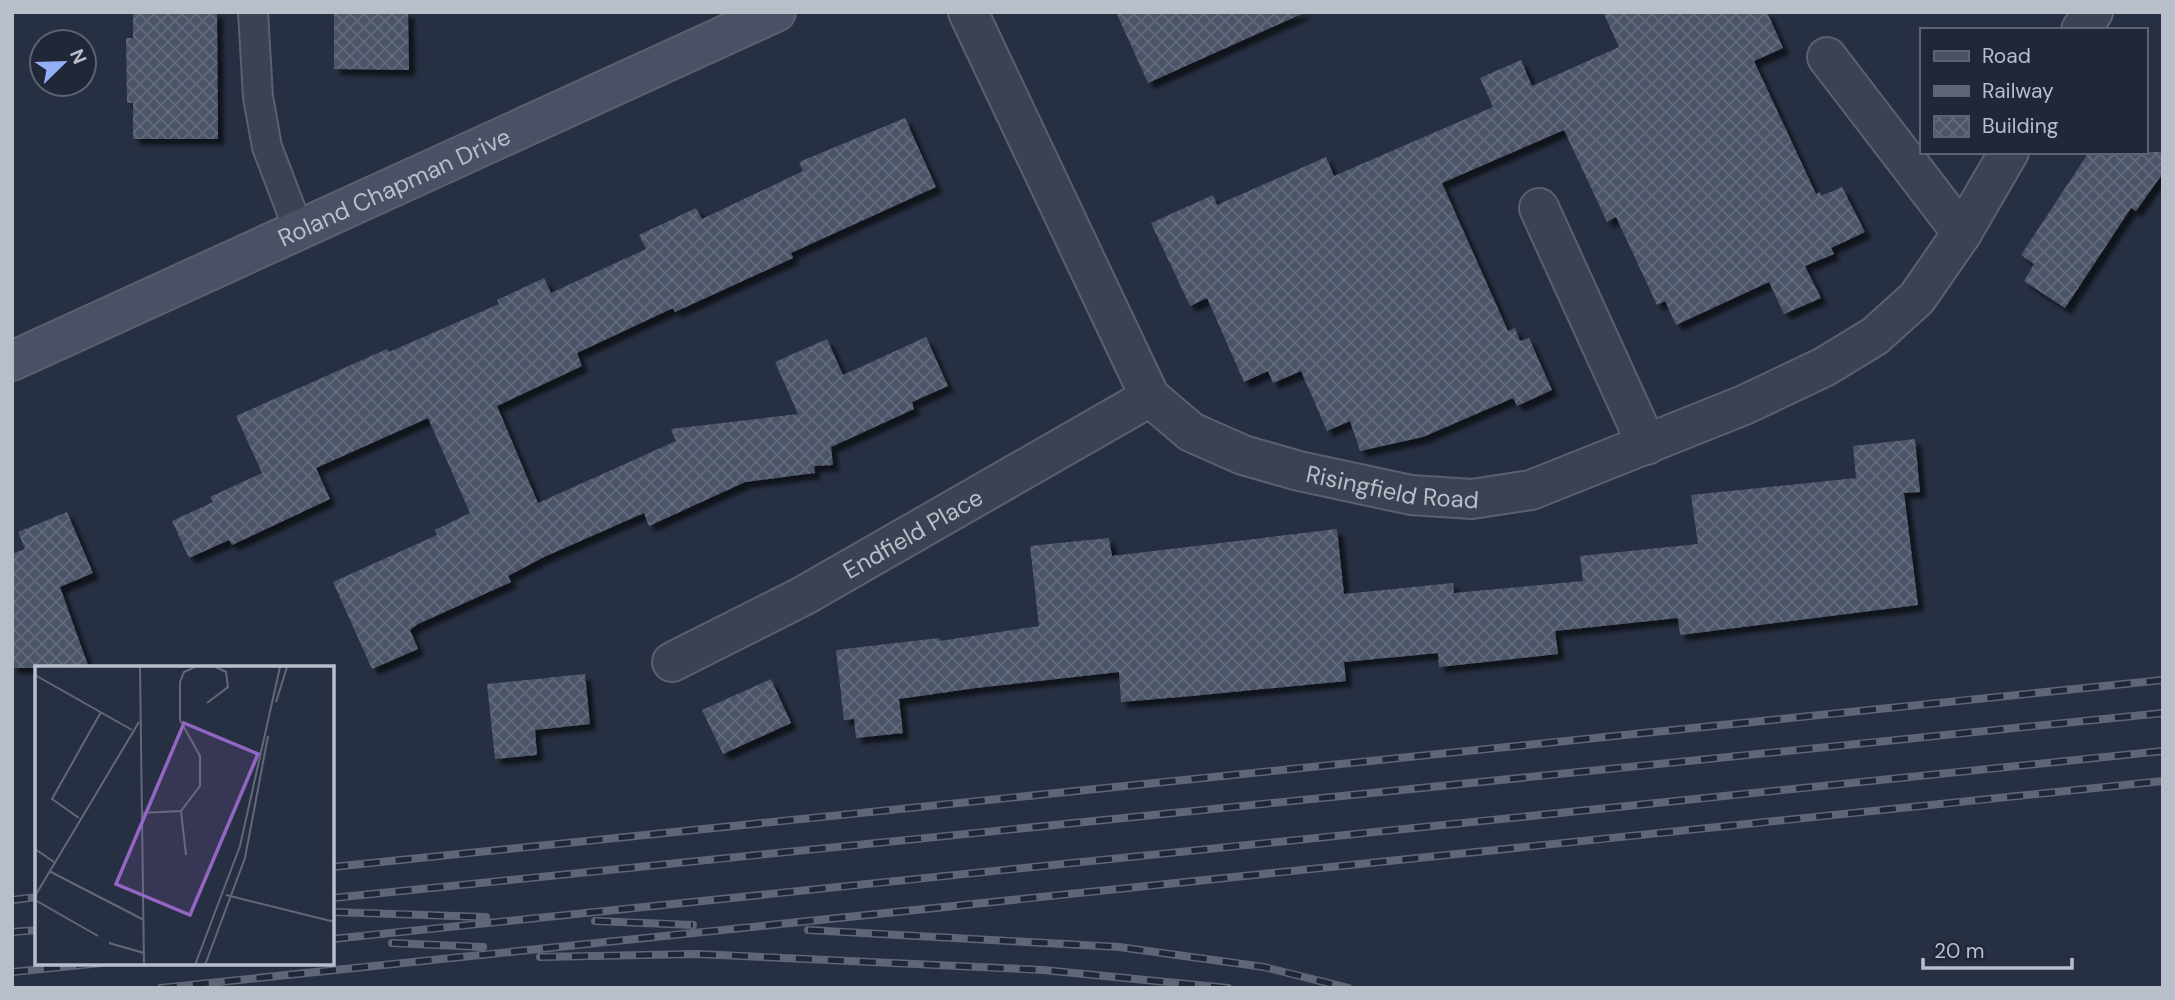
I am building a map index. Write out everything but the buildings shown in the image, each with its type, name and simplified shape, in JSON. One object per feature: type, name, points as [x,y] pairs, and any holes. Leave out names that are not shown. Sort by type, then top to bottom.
[{"type":"street","name":"Roland Chapman Drive","points":[[12,361],[776,12]]},
{"type":"street","points":[[968,12],[1150,397]]},
{"type":"street","points":[[2082,28],[2093,12]]},
{"type":"street","points":[[1827,57],[1962,233]]},
{"type":"street","name":"Risingfield Road","points":[[1150,397],[1191,432],[1242,455],[1411,495],[1472,499],[1531,490],[1647,445],[1824,367],[1875,336],[1917,298],[1962,233],[2008,154]]},
{"type":"street","points":[[1539,208],[1647,445]]},
{"type":"street","name":"Endfield Place","points":[[672,662],[803,596],[1150,397]]},
{"type":"lane","points":[[253,12],[258,97],[267,147],[299,231]]},
{"type":"railway","points":[[334,867],[2163,680]]},
{"type":"railway","points":[[334,898],[2163,713]]},
{"type":"railway","points":[[334,939],[2163,751]]},
{"type":"railway","points":[[161,988],[2163,781]]},
{"type":"railway","points":[[12,900],[35,897]]},
{"type":"railway","points":[[334,912],[486,917]]},
{"type":"railway","points":[[595,921],[693,925]]},
{"type":"railway","points":[[12,932],[35,930]]},
{"type":"railway","points":[[808,930],[1119,947],[1264,967],[1348,988]]},
{"type":"railway","points":[[392,943],[483,947]]},
{"type":"railway","points":[[540,957],[697,954],[1043,970],[1228,988]]},
{"type":"railway","points":[[12,972],[81,965]]}]
